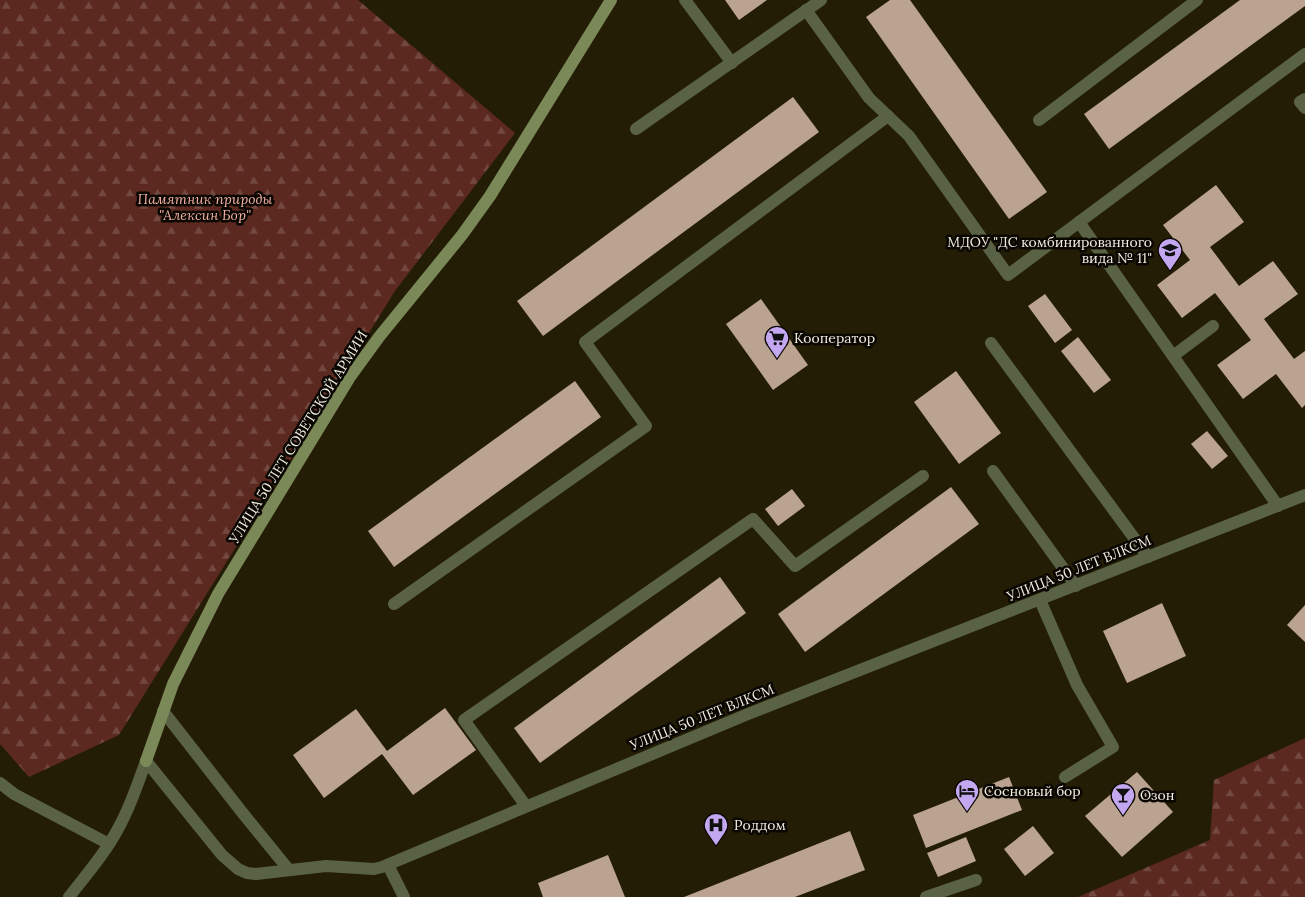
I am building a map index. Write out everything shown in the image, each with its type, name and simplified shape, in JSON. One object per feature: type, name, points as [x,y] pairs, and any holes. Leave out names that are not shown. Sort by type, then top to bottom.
[{"type":"street","name":"УЛИЦА 50 ЛЕТ СОВЕТСКОЙ АРМИИ","points":[[146,761],[173,684],[218,594],[350,377],[379,337],[462,235],[490,196],[611,0]]},
{"type":"street","points":[[685,0],[732,63]]},
{"type":"street","points":[[636,129],[821,0]]},
{"type":"street","points":[[1039,120],[1197,0]]},
{"type":"street","points":[[806,10],[869,98],[909,136],[1008,275],[1305,54]]},
{"type":"street","points":[[1305,99],[1300,102],[1305,108]]},
{"type":"street","points":[[394,604],[646,426],[585,342],[888,116]]},
{"type":"street","points":[[1079,222],[1278,506]]},
{"type":"street","points":[[1173,356],[1213,326]]},
{"type":"street","points":[[991,343],[1148,557]]},
{"type":"street","points":[[993,471],[1076,586]]},
{"type":"street","points":[[526,806],[464,720],[753,519],[796,566],[923,476]]},
{"type":"street","name":"УЛИЦА 50 ЛЕТ ВЛКСМ","points":[[146,761],[230,863],[247,873],[256,874],[326,866],[374,869],[388,865],[748,714],[1305,495]]},
{"type":"street","points":[[1040,600],[1077,685],[1113,747],[1065,777]]},
{"type":"street","points":[[163,711],[240,812],[289,870]]},
{"type":"street","points":[[69,897],[109,844],[120,825],[134,795],[146,761]]},
{"type":"street","points":[[0,783],[14,794],[109,844]]},
{"type":"street","points":[[388,865],[404,897]]},
{"type":"street","points":[[926,897],[976,880]]},
{"type":"green space","name":"Памятник природы \"Алексин Бор\"","points":[[0,0],[358,0],[515,133],[395,291],[119,735],[29,777],[0,744]]},
{"type":"green space","points":[[1305,738],[1305,897],[1078,897],[1210,840],[1214,780]]},
{"type":"building","points":[[725,0],[767,0],[739,20]]},
{"type":"building","points":[[890,0],[910,0],[1047,192],[1009,219],[866,17]]},
{"type":"building","points":[[1240,0],[1305,0],[1305,6],[1109,149],[1084,114]]},
{"type":"building","points":[[793,97],[819,132],[543,336],[517,301]]},
{"type":"building","points":[[1216,185],[1244,222],[1210,247],[1239,286],[1273,261],[1298,294],[1264,319],[1294,359],[1305,351],[1305,405],[1302,408],[1276,374],[1243,399],[1217,365],[1251,340],[1215,293],[1182,318],[1157,285],[1190,260],[1163,225]]},
{"type":"building","points":[[1045,294],[1072,330],[1055,343],[1028,306]]},
{"type":"building","points":[[761,299],[808,365],[773,390],[726,324]]},
{"type":"building","points":[[1078,337],[1111,380],[1094,393],[1061,351]]},
{"type":"building","points":[[956,371],[1001,433],[959,464],[914,402]]},
{"type":"building","points":[[575,381],[601,417],[394,567],[368,531]]},
{"type":"building","points":[[1207,431],[1228,456],[1212,469],[1191,444]]},
{"type":"building","points":[[951,487],[979,524],[805,652],[778,614]]},
{"type":"building","points":[[792,489],[805,506],[778,526],[765,509]]},
{"type":"building","points":[[720,577],[746,613],[540,763],[514,728]]},
{"type":"building","points":[[1162,603],[1186,656],[1127,683],[1103,631]]},
{"type":"building","points":[[1305,605],[1305,642],[1287,625]]},
{"type":"building","points":[[445,708],[476,750],[413,795],[382,754],[324,798],[293,755],[356,709],[387,751]]},
{"type":"building","points":[[1137,772],[1173,812],[1122,857],[1085,816]]},
{"type":"building","name":"Сосновый бор","points":[[1009,777],[1022,810],[926,848],[913,815]]},
{"type":"building","points":[[1033,826],[1054,853],[1025,876],[1004,849]]},
{"type":"building","points":[[850,831],[865,870],[795,897],[684,897]]},
{"type":"building","points":[[966,837],[976,861],[938,877],[927,853]]},
{"type":"building","points":[[608,855],[625,897],[543,897],[538,883]]},
{"type":"place","name":"МДОУ \"ДС комбинированного вида № 11\"","points":[[1170,271]]},
{"type":"place","name":"Кооператор","points":[[777,359]]},
{"type":"place","name":"Сосновый бор","points":[[967,812]]},
{"type":"place","name":"Озон","points":[[1123,816]]},
{"type":"place","name":"Роддом","points":[[716,846]]}]
